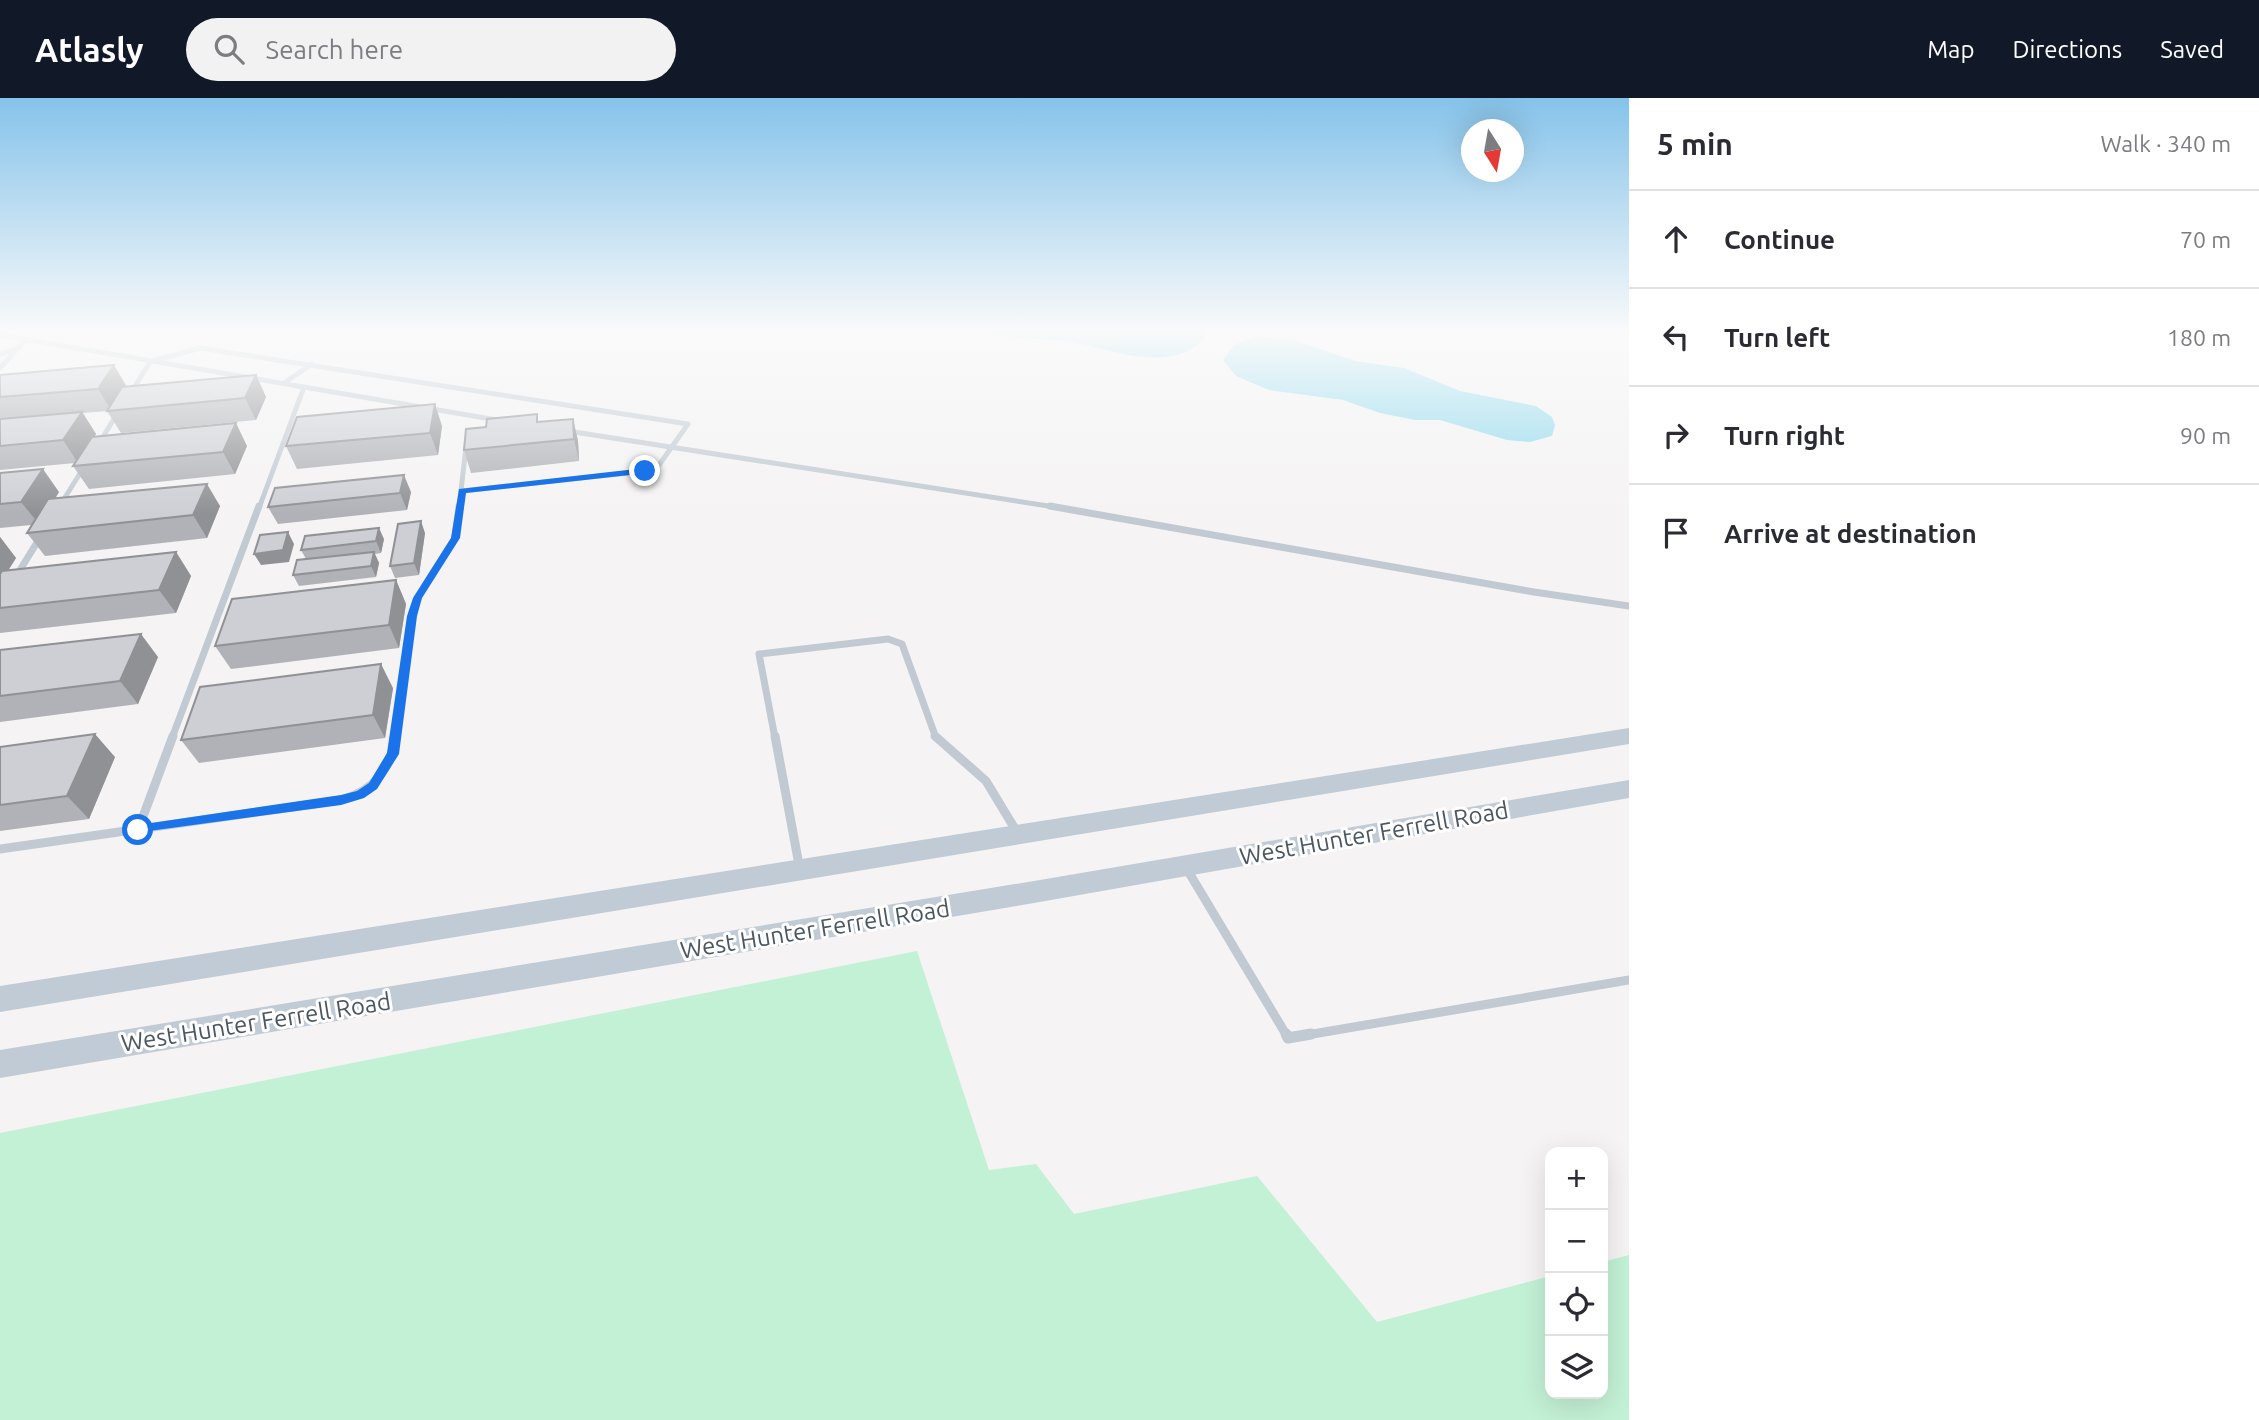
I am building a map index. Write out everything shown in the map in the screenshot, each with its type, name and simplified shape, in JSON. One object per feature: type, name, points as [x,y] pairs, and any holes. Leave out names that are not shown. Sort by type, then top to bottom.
[{"type":"main road","points":[[0,999],[1629,736]]},
{"type":"main road","name":"West Hunter Ferrell Road","points":[[0,1064],[1629,789]]},
{"type":"lane","points":[[129,396],[132,391]]},
{"type":"lane","points":[[138,830],[303,391]]},
{"type":"lane","points":[[326,391],[512,422]]},
{"type":"lane","points":[[462,491],[645,471],[659,465],[688,424],[479,391]]},
{"type":"lane","points":[[93,453],[121,408]]},
{"type":"lane","points":[[566,431],[1144,521],[1534,592],[1629,606]]},
{"type":"lane","points":[[0,849],[341,800],[360,795],[373,786],[393,754],[412,616],[417,598],[455,538],[467,439]]},
{"type":"lane","points":[[57,510],[86,465]]},
{"type":"lane","points":[[7,590],[43,533]]},
{"type":"lane","points":[[800,870],[759,654],[888,639],[902,644],[936,738],[986,781],[1020,836]]},
{"type":"lane","points":[[1185,866],[1288,1038],[1629,980]]},
{"type":"green space","points":[[917,951],[989,1170],[1036,1164],[1074,1214],[1257,1176],[1377,1322],[1545,1277],[1545,1399],[1608,1399],[1608,1261],[1629,1255],[1629,1420],[0,1420],[0,1133]]},
{"type":"water","points":[[1274,391],[1459,391],[1536,406],[1552,417],[1555,425],[1552,436],[1530,442],[1507,440],[1440,420],[1415,420],[1380,413],[1343,400]]},
{"type":"building","points":[[0,391],[77,391],[0,397]]},
{"type":"building","points":[[120,391],[248,391],[245,398],[107,411]]},
{"type":"building","points":[[435,404],[430,433],[286,446],[297,417]]},
{"type":"building","points":[[82,412],[63,440],[0,446],[0,419]]},
{"type":"building","points":[[537,414],[537,422],[573,419],[574,439],[464,450],[466,429],[486,427],[487,419]]},
{"type":"building","points":[[236,423],[223,452],[73,466],[92,437]]},
{"type":"building","points":[[43,469],[21,502],[0,504],[0,473]]},
{"type":"building","points":[[404,475],[400,493],[268,507],[275,488]]},
{"type":"building","points":[[207,484],[193,515],[27,533],[48,499]]},
{"type":"building","points":[[421,521],[414,563],[390,566],[398,524]]},
{"type":"building","points":[[379,528],[376,541],[301,550],[305,536]]},
{"type":"building","points":[[288,532],[283,550],[254,554],[260,535]]},
{"type":"building","points":[[176,552],[159,590],[0,608],[2,571]]},
{"type":"building","points":[[374,552],[371,566],[293,575],[297,560]]},
{"type":"building","points":[[396,580],[389,625],[215,646],[232,599]]},
{"type":"building","points":[[141,634],[120,681],[0,696],[0,650]]},
{"type":"building","points":[[381,664],[373,715],[181,740],[200,687]]},
{"type":"building","points":[[95,734],[67,796],[0,805],[0,747]]},
{"type":"route","points":[[138,830],[341,800],[360,795],[373,786],[385,771],[393,754],[412,616],[417,598],[455,538],[462,491],[645,471]]}]
